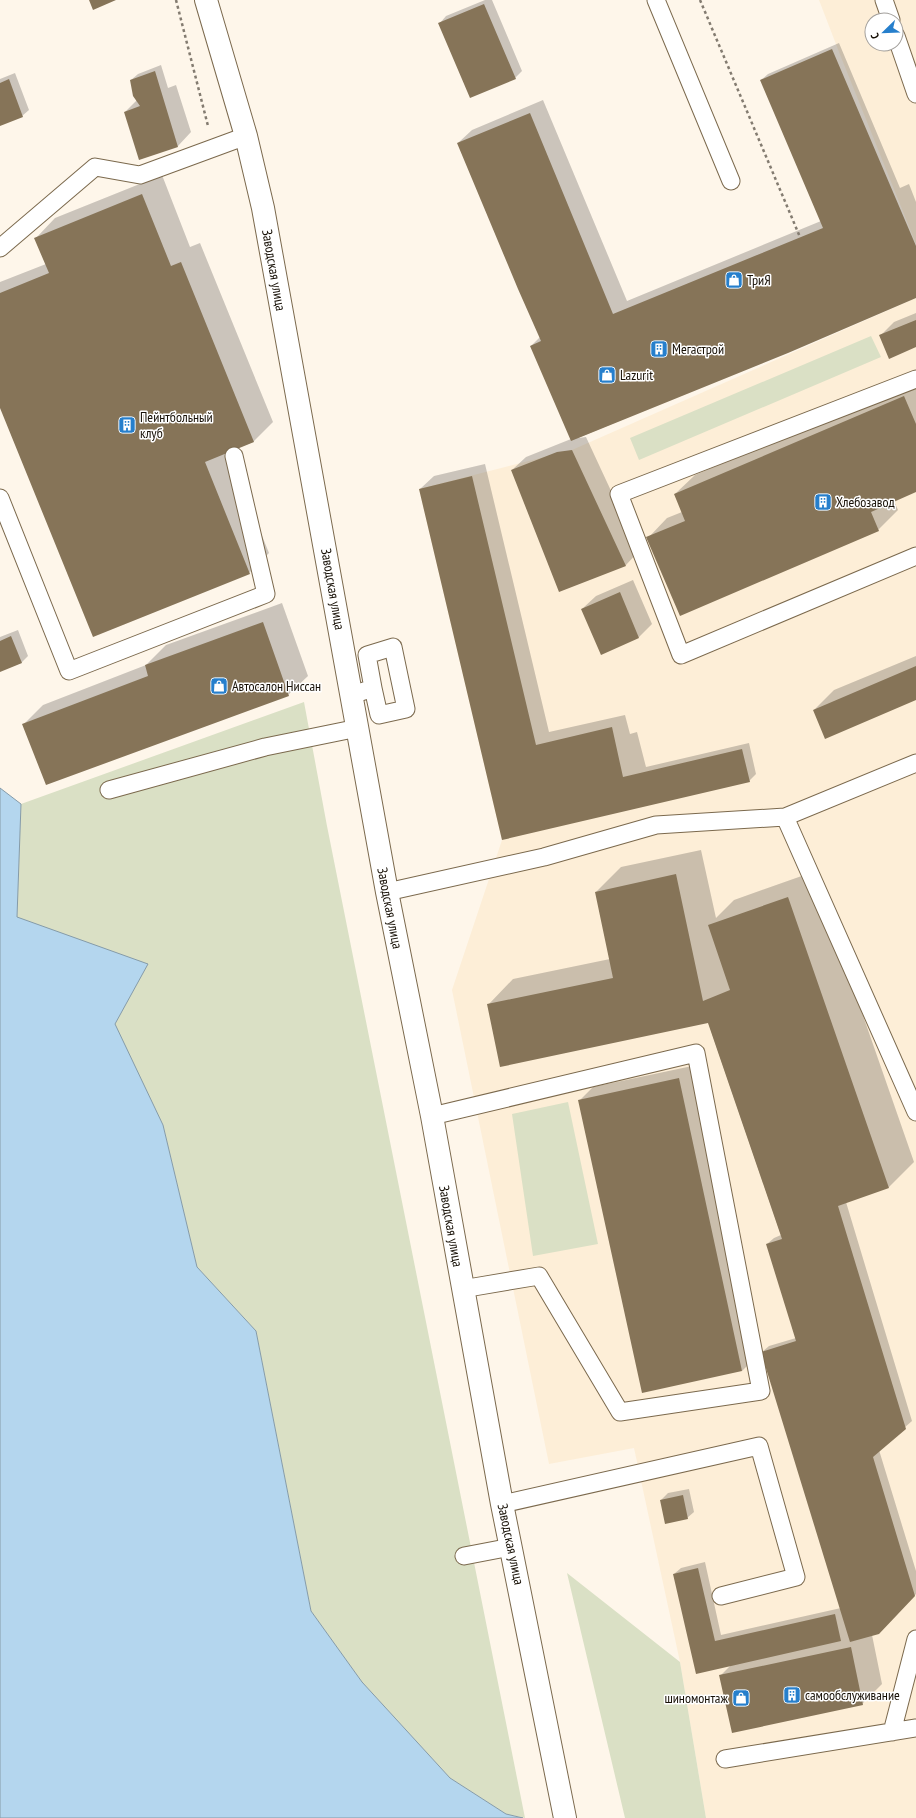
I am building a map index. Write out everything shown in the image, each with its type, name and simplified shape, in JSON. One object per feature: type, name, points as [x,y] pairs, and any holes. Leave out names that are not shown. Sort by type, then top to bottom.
[{"type":"main road","name":"Заводская улица","points":[[206,0],[246,136],[263,208],[387,892],[432,1116],[502,1504],[512,1547],[565,1818]]},
{"type":"lane","points":[[656,0],[731,181]]},
{"type":"lane","points":[[884,0],[888,12]]},
{"type":"lane","points":[[902,52],[916,94]]},
{"type":"lane","points":[[0,248],[96,167],[140,175],[246,136]]},
{"type":"lane","points":[[916,379],[620,494],[681,655],[916,556]]},
{"type":"lane","points":[[0,498],[69,670],[266,594],[234,456]]},
{"type":"lane","points":[[352,695],[372,688]]},
{"type":"lane","points":[[109,790],[265,747],[358,728]]},
{"type":"lane","points":[[387,892],[544,857],[656,825],[785,817],[916,763]]},
{"type":"lane","points":[[785,817],[916,1112]]},
{"type":"lane","points":[[432,1116],[696,1053],[761,1391],[620,1412],[539,1276],[462,1289]]},
{"type":"lane","points":[[502,1504],[759,1446],[796,1577],[721,1596]]},
{"type":"lane","points":[[464,1556],[512,1547]]},
{"type":"lane","points":[[892,1732],[916,1639]]},
{"type":"lane","points":[[724,1759],[916,1728]]},
{"type":"path","points":[[176,0],[214,148]]},
{"type":"path","points":[[700,0],[800,237]]},
{"type":"shaded area","points":[[819,0],[916,0],[916,244],[839,52]]},
{"type":"shaded area","points":[[916,298],[916,1818],[706,1818],[680,1662],[634,1448],[549,1464],[452,990],[502,840],[419,489],[572,450]]},
{"type":"green space","points":[[871,336],[881,357],[639,460],[630,438]]},
{"type":"green space","points":[[304,702],[327,826],[525,1818],[506,1814],[450,1778],[362,1682],[311,1611],[256,1331],[197,1267],[163,1125],[114,1024],[17,917],[21,804]]},
{"type":"green space","points":[[568,1102],[598,1244],[533,1256],[512,1114]]},
{"type":"green space","points":[[567,1573],[680,1662],[706,1818],[625,1818]]},
{"type":"water","points":[[0,788],[21,804],[17,917],[148,964],[115,1024],[163,1125],[197,1267],[256,1331],[311,1611],[362,1682],[450,1778],[506,1814],[523,1818],[0,1818]]},
{"type":"building","points":[[89,0],[116,0],[93,10]]},
{"type":"building","points":[[484,4],[516,79],[470,98],[438,23]]},
{"type":"building","points":[[832,49],[916,246],[916,298],[788,353],[571,441],[530,346],[541,341],[457,143],[530,113],[613,314],[823,228],[760,80]]},
{"type":"building","points":[[155,71],[178,147],[139,160],[124,112],[140,106],[133,96],[130,80]]},
{"type":"building","points":[[9,79],[23,117],[0,126],[0,83]]},
{"type":"building","name":"Пейнтбольный клуб","points":[[142,194],[171,266],[181,262],[254,442],[205,462],[250,574],[93,637],[0,408],[0,293],[49,273],[34,238]]},
{"type":"building","points":[[916,320],[916,347],[889,359],[879,335]]},
{"type":"building","points":[[904,396],[916,424],[916,492],[871,512],[879,531],[680,616],[646,537],[685,521],[674,494]]},
{"type":"building","points":[[572,450],[626,566],[559,592],[511,470],[557,452]]},
{"type":"building","points":[[472,476],[536,745],[612,727],[623,777],[742,749],[750,782],[502,840],[419,489]]},
{"type":"building","points":[[620,592],[639,638],[601,655],[581,609]]},
{"type":"building","points":[[263,622],[289,696],[46,785],[22,724],[148,676],[145,665]]},
{"type":"building","points":[[11,636],[22,663],[0,672],[0,641]]},
{"type":"building","points":[[916,666],[916,700],[825,739],[813,710]]},
{"type":"building","points":[[676,874],[703,1001],[730,990],[708,925],[788,897],[889,1188],[838,1206],[906,1429],[873,1457],[915,1596],[879,1634],[850,1642],[761,1352],[796,1341],[766,1244],[782,1239],[708,1023],[500,1067],[487,1004],[613,978],[595,892]]},
{"type":"building","points":[[679,1078],[742,1371],[642,1393],[578,1100]]},
{"type":"building","points":[[683,1495],[688,1519],[665,1524],[660,1500]]},
{"type":"building","points":[[698,1568],[715,1641],[835,1614],[841,1641],[696,1674],[673,1574]]},
{"type":"building","name":"самообслуживание","points":[[851,1647],[863,1705],[732,1733],[719,1675]]},
{"type":"place","name":"ТриЯ","points":[[734,280]]},
{"type":"place","name":"Мегастрой","points":[[659,349]]},
{"type":"place","name":"Lazurit","points":[[607,375]]},
{"type":"place","name":"Пейнтбольный клуб","points":[[127,425]]},
{"type":"place","name":"Хлебозавод","points":[[823,502]]},
{"type":"place","name":"Автосалон Ниссан","points":[[219,686]]},
{"type":"place","name":"самообслуживание","points":[[792,1695]]},
{"type":"place","name":"шиномонтаж","points":[[741,1698]]}]
